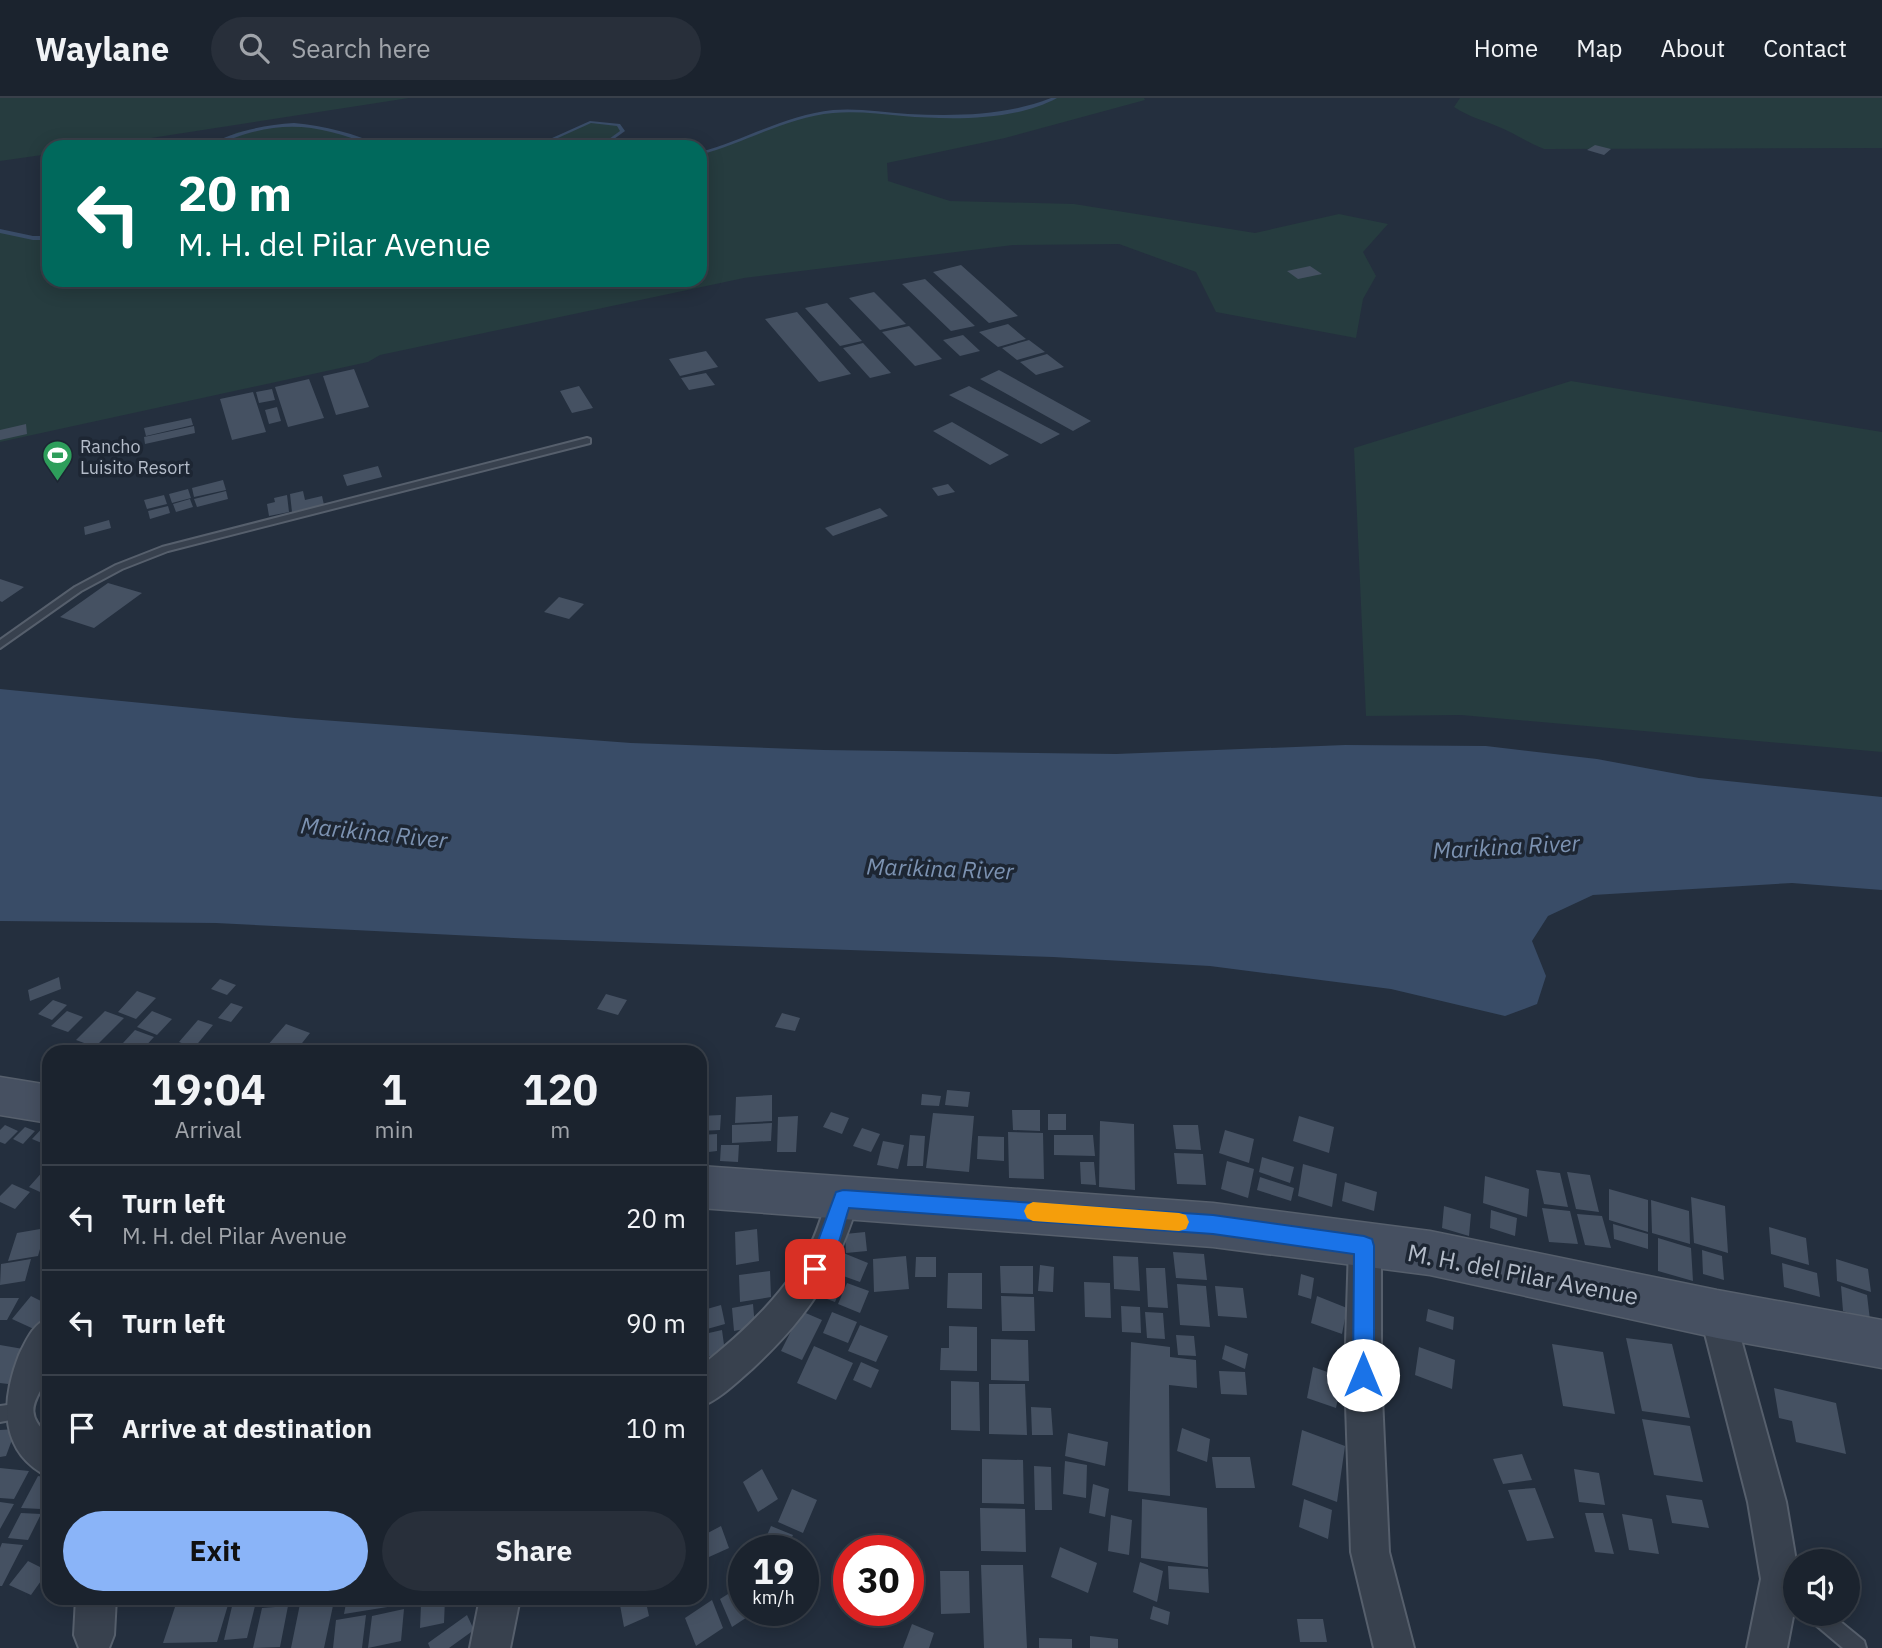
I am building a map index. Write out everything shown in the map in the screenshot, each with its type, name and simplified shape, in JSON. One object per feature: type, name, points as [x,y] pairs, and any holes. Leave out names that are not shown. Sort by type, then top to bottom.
[{"type":"street","points":[[0,1096],[42,1103]]},
{"type":"street","name":"M. H. del Pilar Avenue","points":[[707,1189],[1213,1224],[1430,1253],[1717,1314],[1882,1343]]},
{"type":"street","points":[[707,1384],[744,1354],[806,1283],[824,1254],[843,1199]]},
{"type":"street","points":[[1364,1246],[1363,1375],[1370,1552],[1394,1648]]},
{"type":"street","points":[[1717,1314],[1783,1566]]},
{"type":"street","points":[[42,1349],[8,1413],[21,1432],[42,1452]]},
{"type":"street","points":[[1767,1648],[1783,1601]]},
{"type":"street","points":[[490,1648],[499,1605]]},
{"type":"lane","points":[[0,645],[78,589],[119,567],[165,549],[587,441]]},
{"type":"lane","points":[[1832,1626],[1857,1648]]},
{"type":"green space","points":[[0,98],[409,98],[138,140],[42,140],[42,155],[0,161]]},
{"type":"green space","points":[[1055,98],[1145,100],[1005,138],[887,163],[888,181],[950,201],[1074,204],[1255,233],[1339,214],[1388,224],[1363,252],[1376,276],[1363,299],[1356,338],[1216,312],[1196,272],[1119,244],[1013,245],[744,278],[707,286],[707,152],[822,113],[854,111],[963,116],[1038,104]]},
{"type":"green space","points":[[1460,98],[1882,98],[1882,148],[1544,149],[1454,107]]},
{"type":"green space","points":[[590,122],[618,125],[623,131],[610,140],[550,140]]},
{"type":"green space","points":[[295,125],[339,132],[362,140],[221,140],[238,132]]},
{"type":"green space","points":[[0,231],[42,238],[42,287],[701,287],[380,355],[368,362],[0,442]]},
{"type":"green space","points":[[1571,381],[1882,432],[1882,752],[1461,715],[1366,716],[1354,448]]},
{"type":"water","name":"Marikina River","points":[[0,689],[295,718],[631,743],[824,750],[1116,754],[1345,745],[1486,746],[1597,759],[1699,778],[1882,797],[1882,890],[1792,883],[1593,895],[1548,916],[1532,941],[1546,976],[1537,1004],[1505,1016],[1391,989],[1210,966],[1053,957],[535,939],[216,923],[0,921]]},
{"type":"building","points":[[1595,145],[1611,149],[1604,155],[1587,150]]},
{"type":"building","points":[[961,265],[1018,316],[989,323],[933,272]]},
{"type":"building","points":[[1310,266],[1322,274],[1298,279],[1287,271]]},
{"type":"building","points":[[925,279],[975,326],[951,331],[902,284]]},
{"type":"building","points":[[874,292],[906,324],[880,330],[849,298]]},
{"type":"building","points":[[827,303],[862,341],[840,346],[805,308]]},
{"type":"building","points":[[797,312],[851,374],[819,382],[765,319]]},
{"type":"building","points":[[1008,324],[1026,339],[998,347],[979,332]]},
{"type":"building","points":[[909,326],[942,359],[915,366],[882,332]]},
{"type":"building","points":[[963,335],[980,351],[960,356],[943,340]]},
{"type":"building","points":[[1029,340],[1045,352],[1017,360],[1002,348]]},
{"type":"building","points":[[863,343],[891,373],[870,378],[843,348]]},
{"type":"building","points":[[706,351],[718,367],[680,376],[669,359]]},
{"type":"building","points":[[1047,354],[1064,367],[1036,375],[1020,362]]},
{"type":"building","points":[[354,369],[369,407],[336,415],[323,376]]},
{"type":"building","points":[[999,370],[1091,421],[1073,431],[980,379]]},
{"type":"building","points":[[706,373],[715,385],[689,390],[681,378]]},
{"type":"building","points":[[309,379],[324,418],[288,427],[275,387]]},
{"type":"building","points":[[579,386],[593,408],[572,413],[560,391]]},
{"type":"building","points":[[969,386],[1060,434],[1041,444],[949,395]]},
{"type":"building","points":[[272,389],[275,400],[259,403],[256,392]]},
{"type":"building","points":[[253,392],[266,432],[232,440],[220,399]]},
{"type":"building","points":[[277,407],[281,421],[269,424],[265,410]]},
{"type":"building","points":[[191,418],[193,425],[146,436],[144,428]]},
{"type":"building","points":[[952,422],[1009,455],[990,465],[933,431]]},
{"type":"building","points":[[26,424],[27,434],[0,440],[0,430]]},
{"type":"building","points":[[194,426],[195,433],[145,444],[144,437]]},
{"type":"building","points":[[378,466],[382,477],[347,486],[343,475]]},
{"type":"building","points":[[223,480],[226,490],[194,497],[192,488]]},
{"type":"building","points":[[948,484],[955,492],[938,496],[932,488]]},
{"type":"building","points":[[188,489],[191,498],[172,503],[169,494]]},
{"type":"building","points":[[226,491],[228,499],[197,507],[194,499]]},
{"type":"building","points":[[303,491],[305,500],[322,496],[324,505],[292,512],[290,494]]},
{"type":"building","points":[[164,495],[167,504],[147,509],[144,500]]},
{"type":"building","points":[[287,495],[289,512],[269,516],[267,504],[275,502],[274,498]]},
{"type":"building","points":[[190,499],[193,507],[176,512],[173,504]]},
{"type":"building","points":[[168,506],[170,513],[150,519],[148,511]]},
{"type":"building","points":[[880,508],[888,516],[833,536],[825,528]]},
{"type":"building","points":[[109,520],[111,528],[85,535],[84,527]]},
{"type":"building","points":[[0,579],[24,587],[2,602]]},
{"type":"building","points":[[108,583],[142,593],[94,628],[60,617]]},
{"type":"building","points":[[559,597],[584,604],[569,619],[544,612]]},
{"type":"building","points":[[59,977],[61,989],[30,1001],[28,990]]},
{"type":"building","points":[[220,979],[236,985],[227,995],[211,989]]},
{"type":"building","points":[[137,991],[156,998],[136,1019],[118,1012]]},
{"type":"building","points":[[606,994],[627,1000],[618,1015],[597,1009]]},
{"type":"building","points":[[53,1000],[67,1005],[52,1020],[38,1014]]},
{"type":"building","points":[[231,1003],[243,1007],[231,1022],[218,1018]]},
{"type":"building","points":[[67,1011],[83,1017],[68,1032],[51,1026]]},
{"type":"building","points":[[105,1011],[124,1018],[97,1045],[76,1040]]},
{"type":"building","points":[[152,1011],[172,1019],[157,1035],[137,1027]]},
{"type":"building","points":[[782,1013],[800,1018],[795,1031],[775,1027]]},
{"type":"building","points":[[198,1020],[213,1025],[196,1045],[179,1042]]},
{"type":"building","points":[[286,1024],[310,1033],[301,1045],[268,1045]]},
{"type":"building","points":[[135,1030],[154,1037],[147,1045],[123,1043]]},
{"type":"building","points":[[947,1090],[970,1092],[968,1107],[945,1105]]},
{"type":"building","points":[[922,1094],[941,1096],[939,1106],[921,1105]]},
{"type":"building","points":[[772,1095],[772,1121],[735,1123],[736,1097]]},
{"type":"building","points":[[1012,1110],[1040,1110],[1040,1131],[1013,1130]]},
{"type":"building","points":[[831,1112],[849,1118],[842,1134],[823,1127]]},
{"type":"building","points":[[933,1113],[974,1116],[969,1172],[926,1168]]},
{"type":"building","points":[[1048,1114],[1066,1114],[1066,1130],[1048,1130]]},
{"type":"building","points":[[721,1115],[720,1130],[707,1131],[707,1116]]},
{"type":"building","points":[[798,1116],[796,1152],[777,1152],[778,1117]]},
{"type":"building","points":[[1299,1116],[1334,1127],[1329,1153],[1293,1141]]},
{"type":"building","points":[[1100,1121],[1134,1124],[1135,1190],[1099,1187]]},
{"type":"building","points":[[772,1123],[771,1141],[732,1143],[732,1125]]},
{"type":"building","points":[[5,1125],[18,1131],[5,1144],[0,1142],[0,1130]]},
{"type":"building","points":[[1173,1125],[1198,1125],[1201,1150],[1176,1149]]},
{"type":"building","points":[[25,1127],[35,1131],[23,1144],[13,1139]]},
{"type":"building","points":[[42,1128],[42,1143],[32,1139]]},
{"type":"building","points":[[862,1128],[880,1134],[871,1152],[853,1146]]},
{"type":"building","points":[[1225,1130],[1254,1139],[1249,1163],[1219,1153]]},
{"type":"building","points":[[1008,1132],[1043,1133],[1044,1179],[1009,1178]]},
{"type":"building","points":[[717,1134],[717,1151],[707,1152],[707,1135]]},
{"type":"building","points":[[910,1135],[925,1136],[923,1166],[907,1166]]},
{"type":"building","points":[[1054,1135],[1093,1135],[1095,1156],[1054,1155]]},
{"type":"building","points":[[978,1136],[1004,1137],[1004,1161],[977,1159]]},
{"type":"building","points":[[883,1141],[904,1145],[898,1169],[877,1165]]},
{"type":"building","points":[[721,1145],[739,1145],[738,1162],[720,1161]]},
{"type":"building","points":[[1174,1153],[1203,1154],[1206,1185],[1177,1184]]},
{"type":"building","points":[[1262,1157],[1294,1167],[1290,1183],[1259,1172]]},
{"type":"building","points":[[1227,1161],[1254,1169],[1248,1198],[1221,1189]]},
{"type":"building","points":[[1080,1162],[1094,1162],[1096,1185],[1081,1184]]},
{"type":"building","points":[[1303,1164],[1337,1174],[1332,1207],[1298,1196]]},
{"type":"building","points":[[1536,1170],[1560,1173],[1568,1207],[1544,1204]]},
{"type":"building","points":[[42,1172],[42,1193],[29,1187]]},
{"type":"building","points":[[1567,1172],[1590,1175],[1599,1212],[1576,1209]]},
{"type":"building","points":[[1485,1176],[1529,1189],[1527,1217],[1483,1203]]},
{"type":"building","points":[[1260,1177],[1294,1188],[1291,1201],[1257,1190]]},
{"type":"building","points":[[1345,1182],[1377,1192],[1374,1211],[1342,1201]]},
{"type":"building","points":[[12,1184],[30,1192],[15,1209],[0,1202],[0,1196]]},
{"type":"building","points":[[1609,1189],[1648,1200],[1648,1232],[1609,1220]]},
{"type":"building","points":[[1691,1197],[1725,1206],[1728,1253],[1694,1243]]},
{"type":"building","points":[[1651,1200],[1689,1211],[1690,1244],[1652,1233]]},
{"type":"building","points":[[1444,1206],[1471,1214],[1469,1236],[1442,1228]]},
{"type":"building","points":[[1542,1208],[1570,1211],[1578,1244],[1549,1242]]},
{"type":"building","points":[[1491,1210],[1517,1218],[1515,1236],[1490,1228]]},
{"type":"building","points":[[1577,1214],[1602,1216],[1611,1248],[1585,1245]]},
{"type":"building","points":[[1613,1224],[1648,1234],[1648,1249],[1614,1239]]},
{"type":"building","points":[[1769,1227],[1806,1238],[1809,1265],[1771,1254]]},
{"type":"building","points":[[42,1229],[38,1256],[8,1261],[17,1233]]},
{"type":"building","points":[[757,1229],[759,1261],[736,1265],[735,1232]]},
{"type":"building","points":[[865,1232],[867,1251],[846,1253],[845,1234]]},
{"type":"building","points":[[1658,1238],[1691,1248],[1693,1281],[1658,1271]]},
{"type":"building","points":[[1702,1250],[1722,1256],[1724,1280],[1703,1274]]},
{"type":"building","points":[[841,1252],[868,1263],[860,1282],[832,1272]]},
{"type":"building","points":[[1173,1252],[1204,1254],[1207,1280],[1176,1278]]},
{"type":"building","points":[[906,1256],[909,1289],[874,1292],[873,1259]]},
{"type":"building","points":[[1113,1256],[1138,1257],[1140,1291],[1114,1289]]},
{"type":"building","points":[[916,1257],[936,1257],[936,1277],[915,1277]]},
{"type":"building","points":[[31,1259],[25,1281],[0,1285],[1,1264]]},
{"type":"building","points":[[1836,1259],[1868,1269],[1871,1292],[1837,1281]]},
{"type":"building","points":[[1782,1263],[1817,1273],[1820,1297],[1784,1287]]},
{"type":"building","points":[[1040,1265],[1054,1267],[1053,1292],[1038,1291]]},
{"type":"building","points":[[1000,1266],[1033,1266],[1033,1294],[1001,1293]]},
{"type":"building","points":[[1146,1268],[1165,1268],[1168,1308],[1148,1307]]},
{"type":"building","points":[[770,1271],[771,1297],[740,1302],[739,1275]]},
{"type":"building","points":[[948,1273],[982,1273],[982,1309],[947,1308]]},
{"type":"building","points":[[1301,1274],[1314,1278],[1311,1299],[1298,1295]]},
{"type":"building","points":[[827,1279],[842,1285],[835,1302],[819,1296]]},
{"type":"building","points":[[1084,1282],[1110,1283],[1111,1318],[1085,1317]]},
{"type":"building","points":[[847,1283],[869,1291],[860,1313],[838,1304]]},
{"type":"building","points":[[1177,1284],[1206,1286],[1210,1327],[1180,1325]]},
{"type":"building","points":[[1215,1286],[1243,1288],[1247,1318],[1218,1316]]},
{"type":"building","points":[[1841,1286],[1867,1295],[1870,1320],[1843,1311]]},
{"type":"building","points":[[31,1296],[42,1302],[42,1323],[36,1330],[12,1319]]},
{"type":"building","points":[[1001,1296],[1034,1297],[1035,1331],[1002,1331]]},
{"type":"building","points":[[1317,1296],[1347,1308],[1342,1334],[1311,1323]]},
{"type":"building","points":[[0,1298],[19,1298],[7,1320],[0,1320]]},
{"type":"building","points":[[753,1304],[755,1327],[734,1331],[732,1308]]},
{"type":"building","points":[[721,1305],[725,1324],[707,1329],[707,1309]]},
{"type":"building","points":[[1121,1306],[1140,1307],[1141,1333],[1122,1332]]},
{"type":"building","points":[[1428,1309],[1454,1317],[1453,1330],[1426,1321]]},
{"type":"building","points":[[801,1311],[822,1320],[802,1360],[781,1351]]},
{"type":"building","points":[[832,1312],[857,1322],[848,1343],[823,1333]]},
{"type":"building","points":[[1145,1312],[1163,1313],[1165,1339],[1147,1338]]},
{"type":"building","points":[[860,1325],[888,1336],[876,1362],[848,1351]]},
{"type":"building","points":[[949,1326],[977,1327],[977,1371],[940,1370],[941,1348],[949,1348]]},
{"type":"building","points":[[722,1330],[725,1352],[707,1357],[707,1333]]},
{"type":"building","points":[[1176,1335],[1194,1336],[1196,1356],[1178,1355]]},
{"type":"building","points":[[1626,1338],[1672,1344],[1690,1418],[1642,1411]]},
{"type":"building","points":[[991,1339],[1028,1340],[1029,1381],[991,1380]]},
{"type":"building","points":[[1131,1342],[1170,1347],[1170,1357],[1196,1360],[1197,1388],[1169,1385],[1170,1496],[1128,1491]]},
{"type":"building","points":[[1552,1344],[1603,1352],[1615,1414],[1563,1406]]},
{"type":"building","points":[[0,1345],[29,1350],[8,1384],[0,1383]]},
{"type":"building","points":[[1225,1345],[1248,1354],[1245,1369],[1222,1359]]},
{"type":"building","points":[[814,1346],[853,1363],[836,1400],[797,1383]]},
{"type":"building","points":[[1419,1347],[1455,1360],[1452,1389],[1415,1375]]},
{"type":"building","points":[[861,1362],[879,1370],[871,1388],[853,1380]]},
{"type":"building","points":[[1313,1367],[1342,1377],[1336,1408],[1307,1398]]},
{"type":"building","points":[[1219,1371],[1245,1372],[1247,1395],[1221,1394]]},
{"type":"building","points":[[951,1381],[979,1382],[980,1431],[951,1430]]},
{"type":"building","points":[[989,1384],[1025,1384],[1027,1435],[989,1434]]},
{"type":"building","points":[[1774,1388],[1836,1403],[1846,1454],[1796,1442],[1792,1421],[1779,1418]]},
{"type":"building","points":[[1031,1407],[1051,1408],[1053,1435],[1032,1435]]},
{"type":"building","points":[[1642,1419],[1690,1426],[1703,1482],[1654,1475]]},
{"type":"building","points":[[1182,1428],[1210,1439],[1207,1462],[1177,1451]]},
{"type":"building","points":[[16,1429],[6,1456],[0,1457],[0,1430]]},
{"type":"building","points":[[1302,1430],[1345,1446],[1337,1502],[1292,1485]]},
{"type":"building","points":[[1068,1433],[1108,1442],[1105,1466],[1065,1456]]},
{"type":"building","points":[[1522,1454],[1532,1480],[1503,1484],[1493,1459]]},
{"type":"building","points":[[1212,1457],[1250,1457],[1255,1488],[1216,1488]]},
{"type":"building","points":[[982,1459],[1023,1460],[1024,1504],[982,1503]]},
{"type":"building","points":[[1065,1461],[1087,1465],[1086,1498],[1063,1494]]},
{"type":"building","points":[[1034,1466],[1051,1467],[1052,1510],[1035,1510]]},
{"type":"building","points":[[0,1468],[29,1471],[14,1499],[0,1498]]},
{"type":"building","points":[[762,1469],[778,1499],[758,1512],[743,1482]]},
{"type":"building","points":[[1574,1469],[1599,1473],[1605,1505],[1579,1502]]},
{"type":"building","points":[[38,1476],[42,1477],[41,1509],[21,1508]]},
{"type":"building","points":[[1093,1484],[1109,1489],[1105,1517],[1089,1513]]},
{"type":"building","points":[[1535,1488],[1554,1538],[1527,1541],[1508,1490]]},
{"type":"building","points":[[792,1489],[817,1500],[803,1533],[778,1522]]},
{"type":"building","points":[[1666,1495],[1702,1500],[1709,1528],[1672,1523]]},
{"type":"building","points":[[1142,1499],[1207,1508],[1208,1567],[1141,1558]]},
{"type":"building","points":[[1304,1499],[1332,1510],[1328,1539],[1299,1527]]},
{"type":"building","points":[[0,1502],[14,1504],[0,1529]]},
{"type":"building","points":[[980,1508],[1025,1509],[1026,1552],[981,1551]]},
{"type":"building","points":[[21,1513],[41,1514],[28,1540],[8,1538]]},
{"type":"building","points":[[1585,1513],[1603,1513],[1614,1554],[1595,1552]]},
{"type":"building","points":[[1622,1514],[1652,1519],[1659,1554],[1629,1550]]},
{"type":"building","points":[[1111,1515],[1132,1520],[1129,1555],[1108,1551]]},
{"type":"building","points":[[721,1526],[728,1548],[709,1557],[707,1533]]},
{"type":"building","points":[[771,1526],[793,1535],[767,1535]]},
{"type":"building","points":[[2,1543],[23,1545],[0,1586],[0,1548]]},
{"type":"building","points":[[1060,1547],[1097,1563],[1088,1593],[1051,1577]]},
{"type":"building","points":[[28,1561],[42,1568],[42,1579],[31,1595],[9,1585]]},
{"type":"building","points":[[1140,1562],[1163,1571],[1157,1602],[1133,1592]]},
{"type":"building","points":[[981,1565],[1023,1565],[1027,1648],[984,1648]]},
{"type":"building","points":[[1168,1566],[1208,1569],[1209,1593],[1169,1589]]},
{"type":"building","points":[[940,1571],[969,1571],[970,1613],[941,1614]]},
{"type":"building","points":[[728,1594],[728,1618],[720,1599]]},
{"type":"building","points":[[712,1600],[723,1628],[696,1646],[685,1618]]},
{"type":"building","points":[[176,1605],[228,1605],[217,1642],[163,1643]]},
{"type":"building","points":[[232,1605],[255,1605],[247,1638],[224,1640]]},
{"type":"building","points":[[300,1605],[333,1605],[324,1648],[291,1648]]},
{"type":"building","points":[[346,1605],[400,1605],[344,1614]]},
{"type":"building","points":[[421,1605],[445,1605],[444,1623],[420,1628]]},
{"type":"building","points":[[620,1605],[647,1605],[649,1616],[624,1627]]},
{"type":"building","points":[[288,1606],[280,1647],[253,1648],[262,1608]]},
{"type":"building","points":[[1153,1606],[1170,1612],[1168,1625],[1150,1619]]},
{"type":"building","points":[[404,1609],[401,1641],[368,1648],[372,1616]]},
{"type":"building","points":[[366,1615],[362,1648],[333,1648],[336,1620]]},
{"type":"building","points":[[467,1615],[474,1630],[449,1648],[430,1648],[428,1643]]},
{"type":"building","points":[[1297,1619],[1323,1619],[1327,1642],[1300,1642]]},
{"type":"building","points":[[911,1626],[934,1633],[929,1648],[903,1648]]},
{"type":"building","points":[[1090,1636],[1118,1639],[1118,1648],[1090,1648]]},
{"type":"building","points":[[1039,1638],[1072,1639],[1072,1648],[1039,1648]]},
{"type":"waterway","points":[[707,152],[822,113],[854,111],[925,116],[982,115],[1038,105],[1055,98]]},
{"type":"waterway","points":[[550,140],[590,122],[618,125],[623,131],[610,140]]},
{"type":"waterway","points":[[224,140],[253,130],[294,125],[334,131],[361,140]]},
{"type":"waterway","points":[[0,231],[42,238]]},
{"type":"slow traffic","points":[[1033,1211],[1179,1222]]},
{"type":"place","name":"Rancho Luisito Resort","points":[[57,483]]},
{"type":"route","points":[[815,1269],[824,1254],[843,1199],[1213,1224],[1364,1246],[1363,1375]]}]
